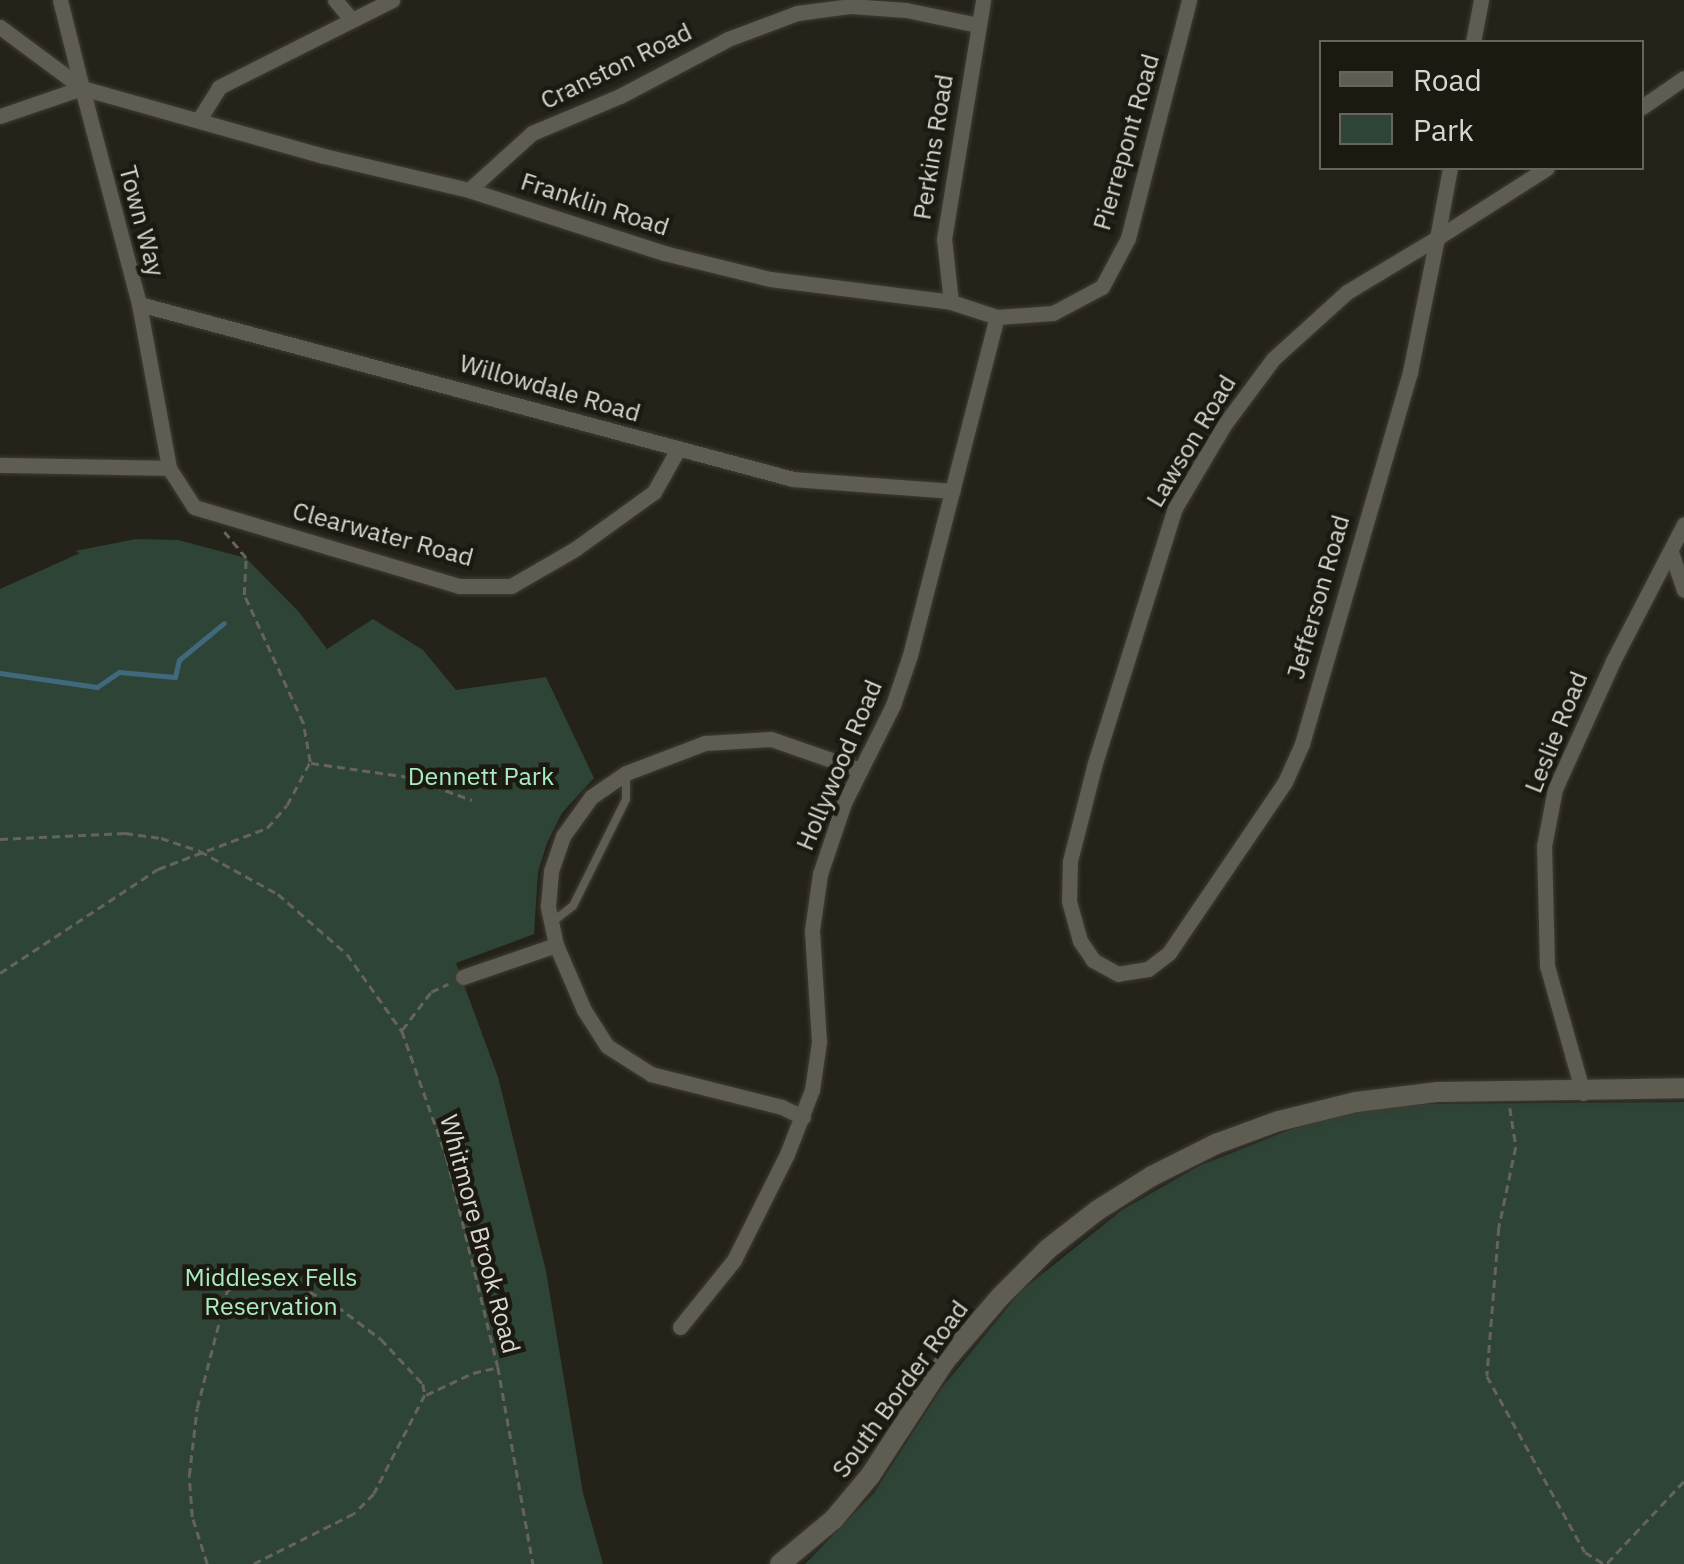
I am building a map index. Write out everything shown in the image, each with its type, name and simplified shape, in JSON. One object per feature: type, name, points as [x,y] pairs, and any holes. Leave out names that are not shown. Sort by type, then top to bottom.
[{"type":"main road","name":"South Border Road","points":[[780,1564],[834,1519],[870,1476],[945,1361],[1048,1249],[1098,1210],[1216,1144],[1280,1121],[1356,1102],[1438,1092],[1583,1093],[1684,1088]]},
{"type":"street","name":"Town Way","points":[[60,0],[139,304],[169,468]]},
{"type":"street","points":[[335,0],[352,20]]},
{"type":"street","points":[[200,118],[219,87],[392,0]]},
{"type":"street","name":"Perkins Road","points":[[951,302],[944,239],[984,0]]},
{"type":"street","name":"Pierrepont Road","points":[[1096,290],[1102,287],[1128,238],[1189,0]]},
{"type":"street","points":[[1474,40],[1482,0]]},
{"type":"street","name":"Cranston Road","points":[[469,190],[532,133],[620,96],[728,38],[797,14],[850,6],[906,10],[978,25]]},
{"type":"street","points":[[0,27],[82,88]]},
{"type":"street","points":[[1644,106],[1684,78]]},
{"type":"street","points":[[0,116],[82,88]]},
{"type":"street","name":"Franklin Road","points":[[82,88],[200,118],[324,156],[469,190],[664,253],[770,279],[951,302],[997,316],[1053,313],[1096,290]]},
{"type":"street","name":"Jefferson Road","points":[[1118,974],[1148,969],[1169,953],[1284,782],[1302,744],[1410,372],[1450,170]]},
{"type":"street","name":"Lawson Road","points":[[1118,974],[1093,960],[1080,941],[1068,901],[1070,861],[1095,763],[1175,508],[1224,424],[1274,358],[1347,292],[1544,170]]},
{"type":"street","name":"Willowdale Road","points":[[139,304],[793,479],[953,491]]},
{"type":"street","name":"Hollywood Road","points":[[680,1327],[734,1260],[803,1116],[819,1042],[812,946],[816,897],[831,835],[902,680],[997,316]]},
{"type":"street","name":"Clearwater Road","points":[[169,468],[194,507],[459,586],[511,586],[575,549],[654,492],[677,451]]},
{"type":"street","points":[[0,466],[169,468]]},
{"type":"street","name":"Leslie Road","points":[[1583,1093],[1547,966],[1544,846],[1555,789],[1612,661],[1684,524]]},
{"type":"street","points":[[1671,552],[1684,590]]},
{"type":"street","points":[[803,1116],[774,1104],[670,1081],[624,1059],[595,1031],[556,944],[550,881],[563,836],[591,796],[626,773],[705,742],[761,738],[801,746],[860,770]]},
{"type":"street","points":[[463,976],[556,944]]},
{"type":"lane","points":[[551,922],[573,906],[626,798],[626,773]]},
{"type":"path","points":[[0,973],[158,870],[267,828],[287,805],[310,762],[303,723],[244,595],[246,558],[226,538],[216,513]]},
{"type":"path","points":[[310,762],[409,777],[472,800]]},
{"type":"path","name":"Whitmore Brook Road","points":[[0,839],[125,834],[161,838],[200,851],[278,894],[348,954],[402,1031],[447,1158],[498,1367],[533,1564]]},
{"type":"path","points":[[402,1031],[431,992],[463,976]]},
{"type":"path","points":[[1506,1092],[1516,1147],[1498,1228],[1487,1376],[1585,1552],[1605,1564],[1684,1481]]},
{"type":"path","points":[[207,1564],[192,1517],[190,1445],[222,1302],[237,1281],[254,1274],[274,1274],[337,1306],[404,1361],[422,1384],[425,1395]]},
{"type":"path","points":[[254,1564],[354,1514],[374,1494],[425,1395],[498,1367]]},
{"type":"green space","name":"Middlesex Fells Reservation","points":[[136,539],[178,540],[246,558],[299,612],[327,649],[373,619],[423,650],[456,690],[546,677],[594,778],[562,813],[547,843],[538,872],[534,934],[456,963],[498,1077],[546,1271],[583,1493],[603,1564],[0,1564],[0,589],[80,553],[75,551]]},
{"type":"green space","points":[[1684,1102],[1684,1564],[805,1564],[874,1493],[941,1389],[1021,1291],[1122,1210],[1199,1166],[1292,1129],[1363,1110],[1428,1104]]},
{"type":"waterway","points":[[0,673],[97,687],[119,672],[175,677],[179,660],[224,623]]},
{"type":"park label","name":"Dennett Park","points":[[481,776]]}]
